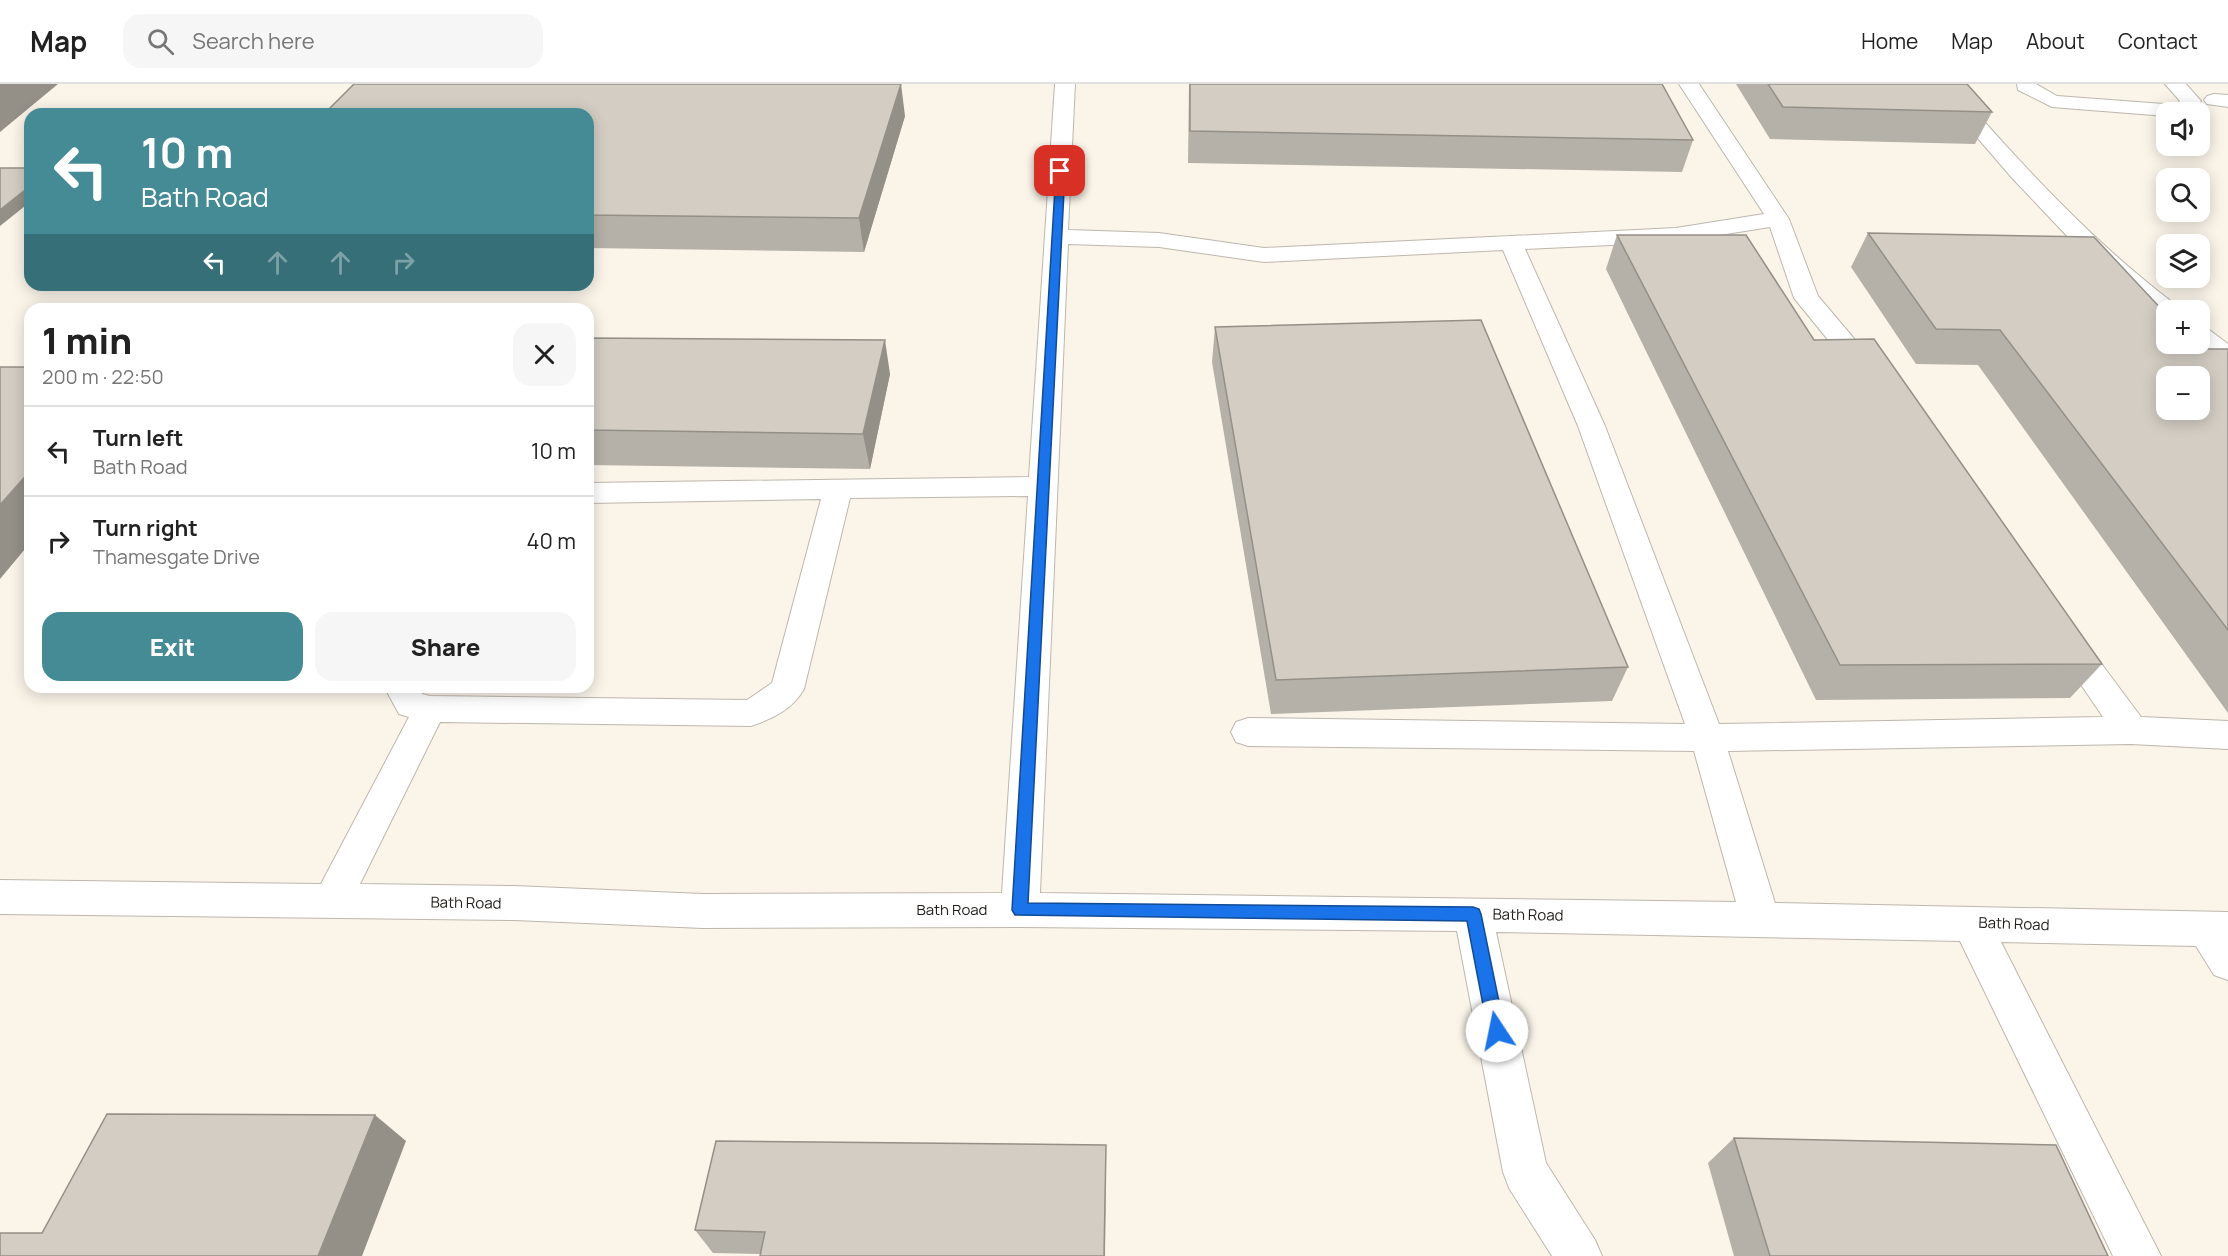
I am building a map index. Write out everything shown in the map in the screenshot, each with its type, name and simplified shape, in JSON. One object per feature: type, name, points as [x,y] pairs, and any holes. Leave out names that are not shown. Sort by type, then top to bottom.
[{"type":"street","points":[[1020,910],[1065,84]]},
{"type":"street","points":[[1689,84],[1778,219],[1806,298],[1888,398]]},
{"type":"street","points":[[1941,84],[2003,156],[2125,280],[2156,302]]},
{"type":"street","points":[[2024,85],[2052,101],[2101,107],[2182,111],[2191,101],[2175,84]]},
{"type":"street","points":[[2024,85],[2142,92]]},
{"type":"street","points":[[1057,237],[1159,240],[1264,255],[1676,236],[1778,219]]},
{"type":"street","points":[[1511,243],[1557,339],[1623,504],[1707,738],[1761,920]]},
{"type":"street","points":[[2210,342],[2228,356]]},
{"type":"street","points":[[594,493],[1043,486]]},
{"type":"street","points":[[332,901],[417,698],[751,713],[774,701],[787,689],[838,489]]},
{"type":"street","points":[[2048,615],[2131,730]]},
{"type":"street","points":[[1248,732],[1707,738],[2131,730],[2228,735]]},
{"type":"street","name":"Bath Road","points":[[0,897],[514,903],[703,911],[1020,910],[1473,914],[2218,929]]},
{"type":"street","points":[[1473,914],[1525,1172],[1579,1256]]},
{"type":"street","points":[[1971,923],[2138,1256]]},
{"type":"street","points":[[2218,929],[2228,962]]},
{"type":"building","points":[[354,84],[901,84],[859,218],[594,215],[594,108],[330,108]]},
{"type":"building","points":[[1190,84],[1662,84],[1693,140],[1190,131]]},
{"type":"building","points":[[1768,84],[1967,84],[1992,112],[1783,107]]},
{"type":"building","points":[[0,168],[24,168],[24,191],[0,210]]},
{"type":"building","points":[[1868,233],[2094,237],[2156,303],[2156,354],[2210,354],[2210,349],[2228,349],[2228,630],[2000,330],[1936,329]]},
{"type":"building","points":[[1617,235],[1746,235],[1814,340],[1874,339],[2102,664],[1840,665]]},
{"type":"building","points":[[1481,320],[1628,667],[1276,680],[1215,327]]},
{"type":"building","points":[[594,338],[885,340],[863,434],[594,430]]},
{"type":"building","points":[[0,367],[24,367],[24,478],[0,505]]},
{"type":"building","points":[[107,1114],[375,1115],[318,1256],[0,1256],[0,1233],[42,1233]]},
{"type":"building","points":[[1734,1138],[2056,1145],[2108,1256],[1770,1256]]},
{"type":"building","points":[[716,1141],[1106,1145],[1104,1256],[760,1256],[765,1232],[695,1230]]},
{"type":"route","points":[[1060,171],[1020,910],[1473,914],[1497,1031]]}]
